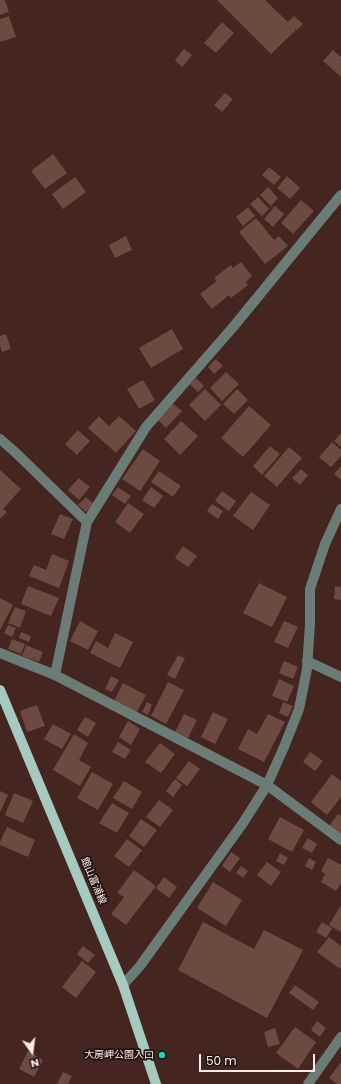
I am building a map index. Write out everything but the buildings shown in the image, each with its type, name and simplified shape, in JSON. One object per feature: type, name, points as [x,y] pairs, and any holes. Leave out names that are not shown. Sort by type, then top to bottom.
[{"type":"main road","name":"館山富浦線","points":[[0,690],[123,985],[156,1084]]},
{"type":"street","points":[[55,675],[87,522],[146,427],[234,326],[341,195]]},
{"type":"street","points":[[0,439],[21,457],[87,522]]},
{"type":"street","points":[[123,985],[140,966],[243,823],[267,785],[299,709],[307,669],[310,624],[310,589],[325,544],[341,509]]},
{"type":"street","points":[[0,653],[55,675],[267,785],[341,840]]},
{"type":"street","points":[[307,661],[341,677]]},
{"type":"street","points":[[308,1084],[341,1037]]},
{"type":"place","name":"大房岬公園入口","points":[[162,1055]]}]
